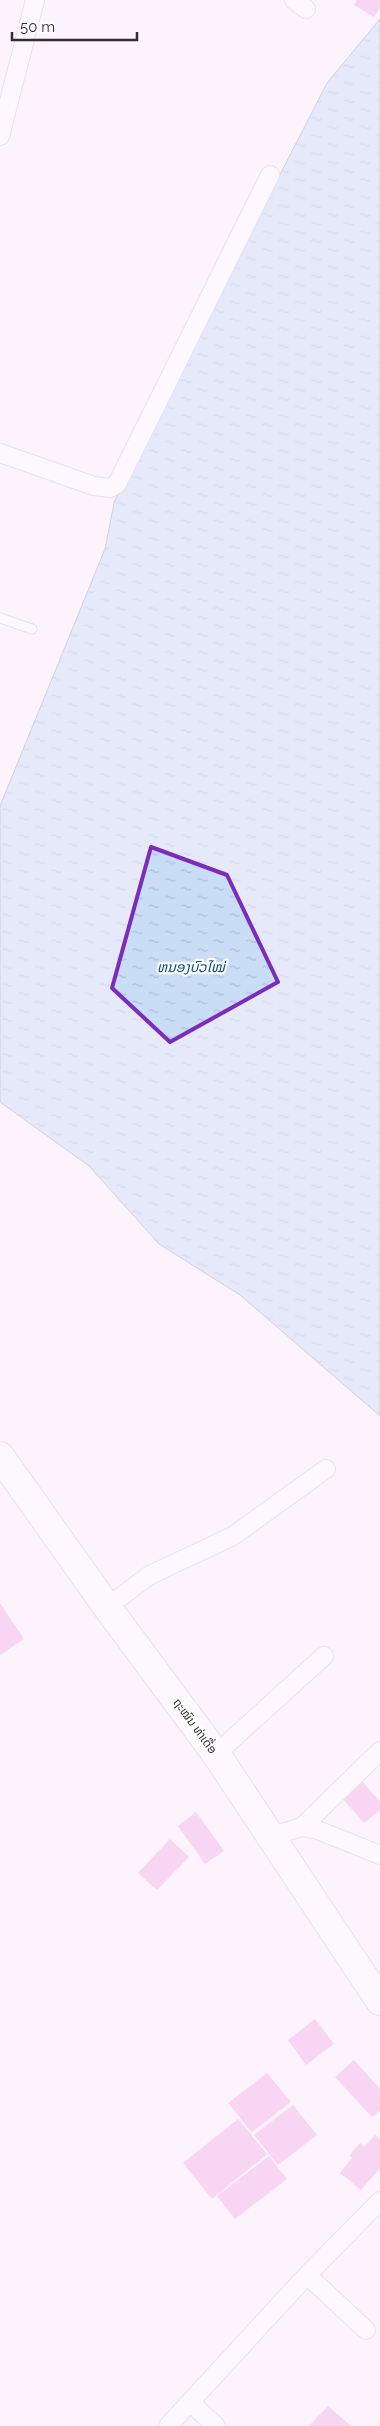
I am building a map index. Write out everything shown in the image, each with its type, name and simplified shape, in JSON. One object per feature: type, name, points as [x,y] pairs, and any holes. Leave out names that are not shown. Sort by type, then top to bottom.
[{"type":"main road","name":"ຖະໝົນ ທ່າເດື່ອ","points":[[0,1456],[107,1607],[216,1754],[380,2001]]},
{"type":"street","points":[[0,136],[35,0]]},
{"type":"street","points":[[0,453],[94,486],[110,488],[117,484],[270,175]]},
{"type":"street","points":[[107,1607],[150,1575],[233,1536],[326,1469]]},
{"type":"street","points":[[216,1754],[324,1656]]},
{"type":"street","points":[[302,1827],[380,1751]]},
{"type":"street","points":[[272,1836],[302,1827],[314,1829],[380,1855]]},
{"type":"street","points":[[168,2426],[307,2275],[380,2201]]},
{"type":"street","points":[[307,2275],[366,2330]]},
{"type":"street","points":[[191,2403],[216,2426]]},
{"type":"lane","points":[[0,618],[32,629]]},
{"type":"highlighted area","points":[[151,847],[227,875],[278,982],[170,1042],[112,988]]},
{"type":"water","name":"ຫນອງບົວໄໝ່","points":[[380,19],[380,1416],[240,1295],[159,1244],[89,1166],[0,1102],[0,806],[105,549],[114,503],[132,463],[327,83]]},
{"type":"building","points":[[357,0],[380,0],[380,7],[374,17],[354,5]]},
{"type":"building","points":[[0,1603],[24,1639],[0,1655]]},
{"type":"building","points":[[362,1781],[380,1802],[380,1810],[364,1823],[342,1798]]},
{"type":"building","points":[[196,1812],[224,1851],[205,1864],[178,1826]]},
{"type":"building","points":[[170,1839],[189,1857],[157,1890],[138,1873]]},
{"type":"building","points":[[315,2019],[334,2044],[306,2065],[288,2040]]},
{"type":"building","points":[[354,2060],[380,2089],[380,2111],[372,2117],[335,2077]]},
{"type":"building","points":[[267,2073],[291,2102],[252,2132],[228,2103]]},
{"type":"building","points":[[293,2105],[317,2135],[278,2165],[254,2135]]},
{"type":"building","points":[[238,2119],[267,2154],[212,2199],[183,2163]]},
{"type":"building","points":[[375,2135],[380,2139],[380,2168],[361,2190],[340,2173],[352,2158],[349,2156],[360,2143],[364,2147]]},
{"type":"building","points":[[269,2156],[287,2179],[235,2219],[217,2196]]},
{"type":"building","points":[[328,2406],[351,2426],[309,2426]]}]
